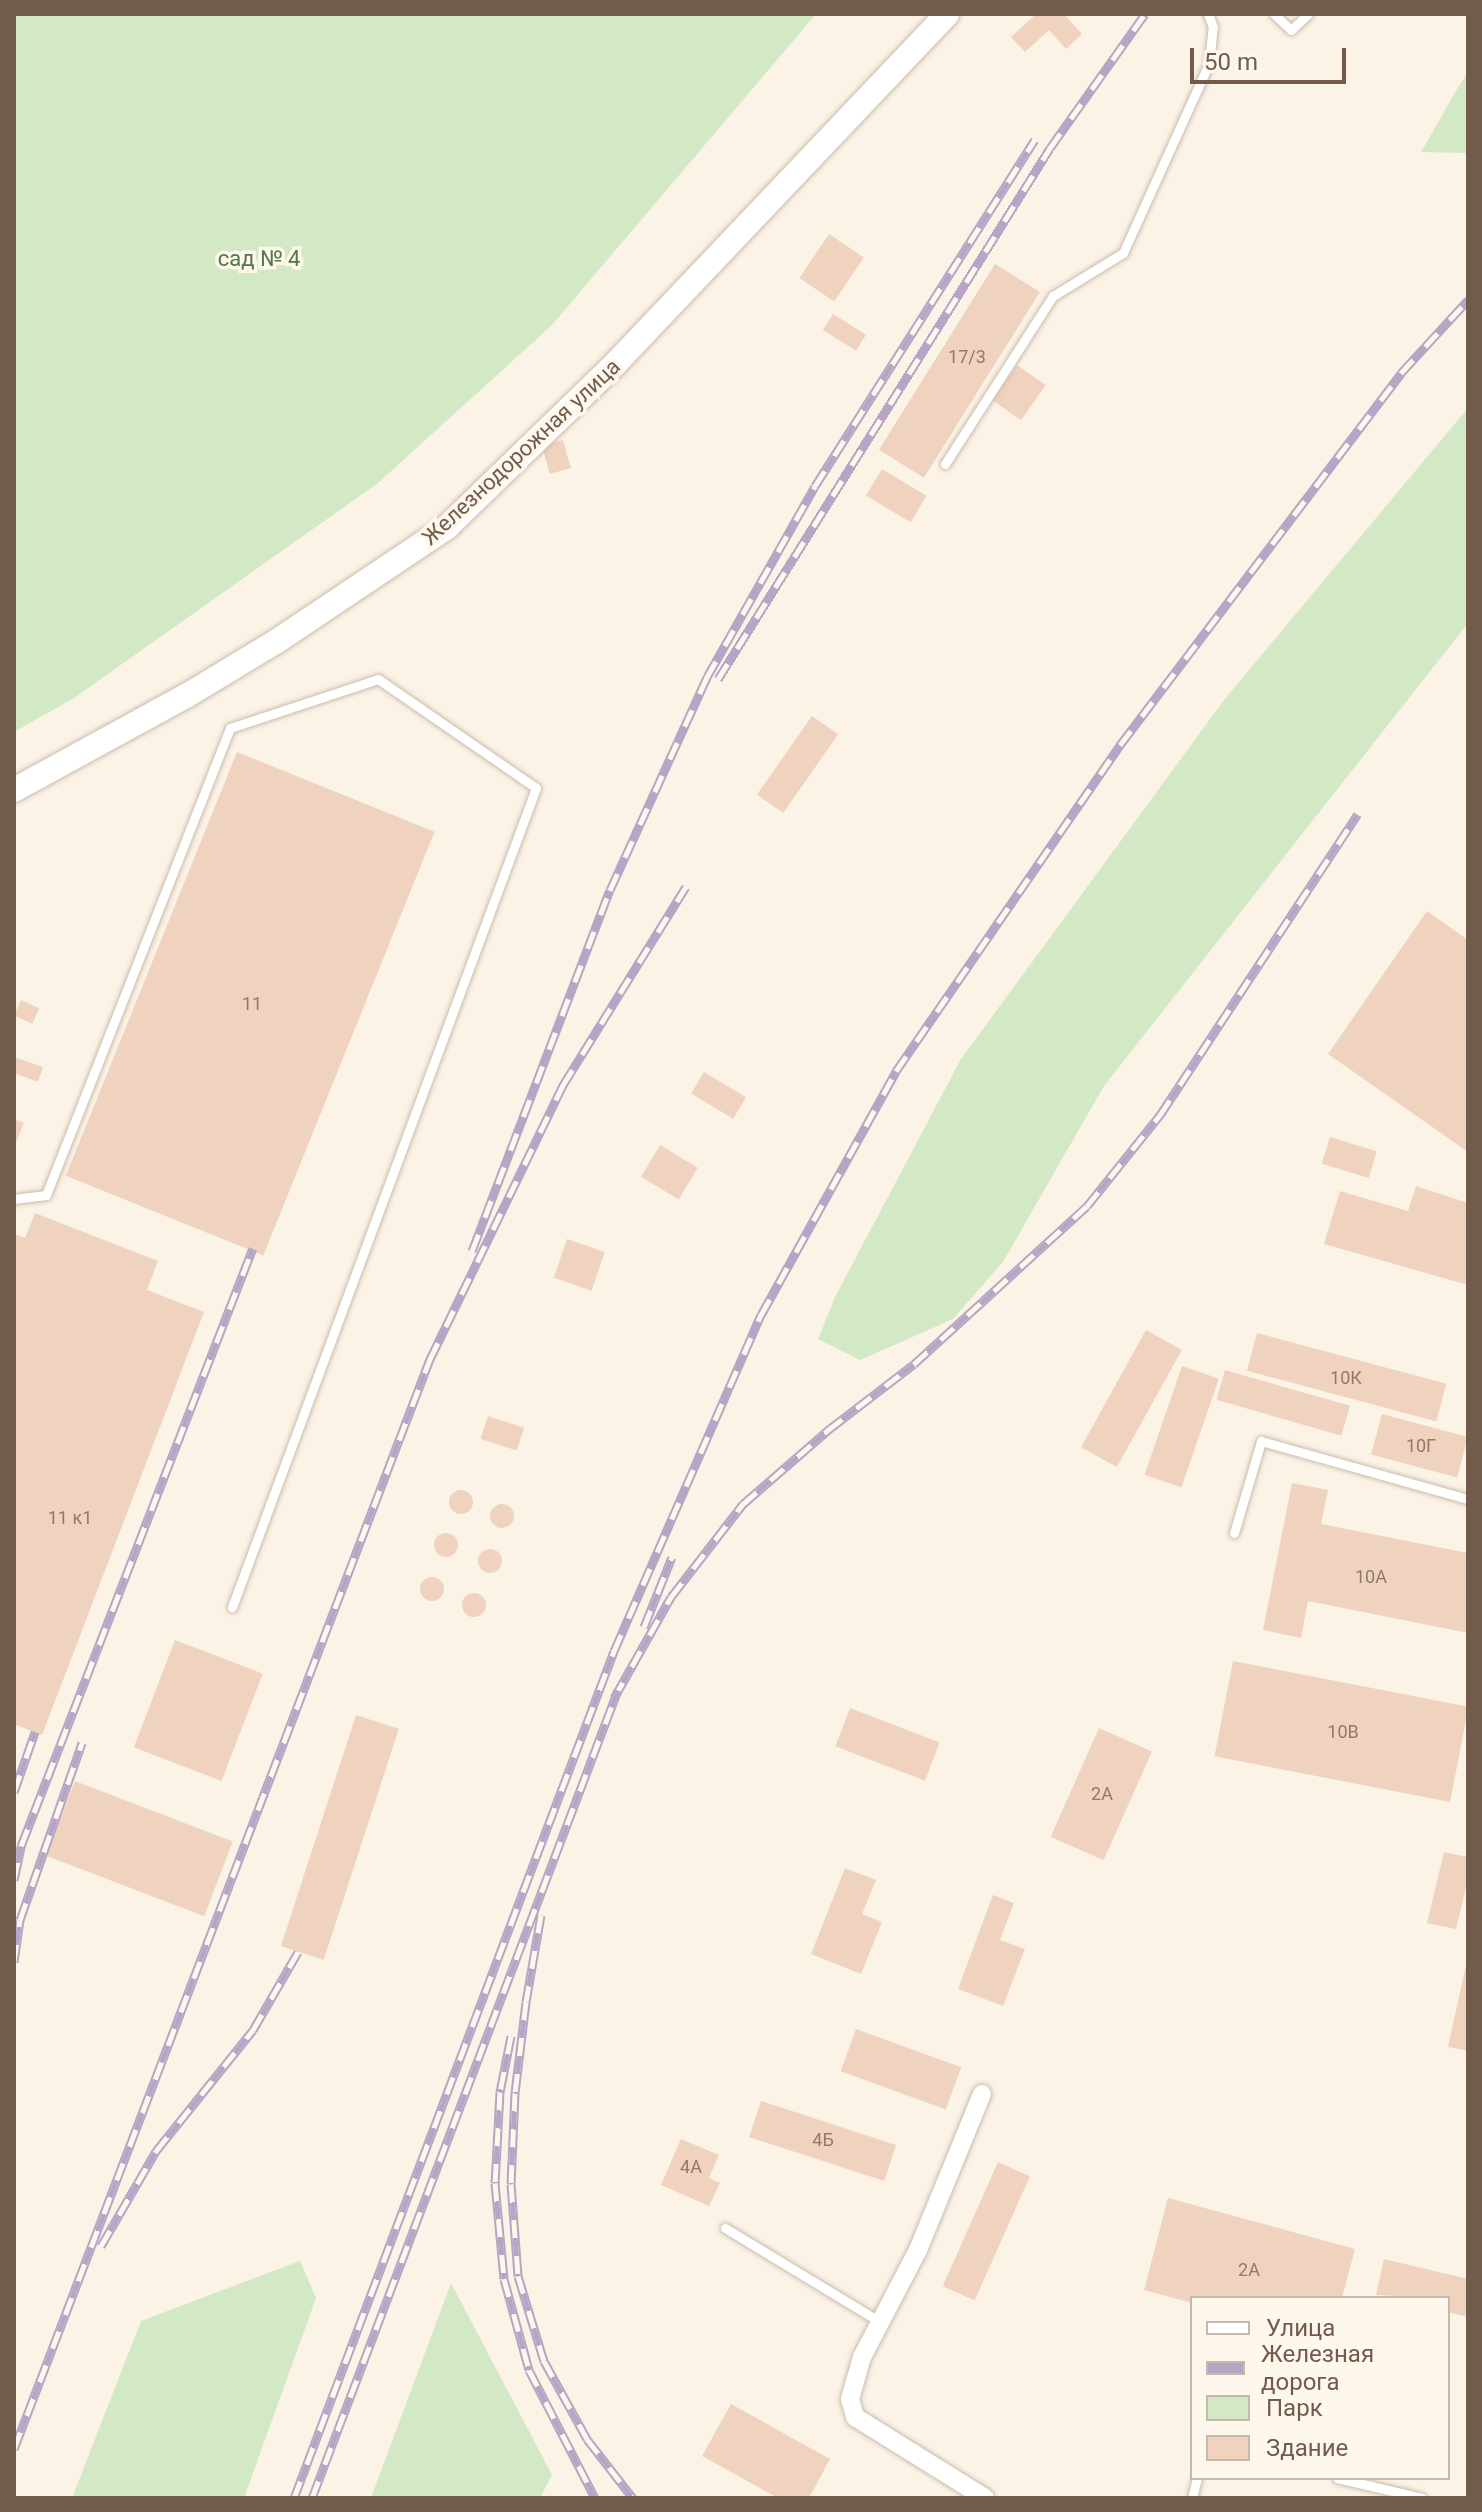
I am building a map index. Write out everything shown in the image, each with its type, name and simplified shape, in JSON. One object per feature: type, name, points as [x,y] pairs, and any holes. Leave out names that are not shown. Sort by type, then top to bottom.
[{"type":"street","name":"Железнодорожная улица","points":[[14,790],[186,696],[277,641],[447,527],[616,363],[947,14]]},
{"type":"street","points":[[982,2094],[918,2250],[853,2380],[850,2399],[855,2417],[985,2498]]},
{"type":"lane","points":[[945,464],[1053,296],[1123,253],[1209,63],[1213,27],[1208,14]]},
{"type":"lane","points":[[1274,14],[1291,30],[1308,14]]},
{"type":"lane","points":[[14,1199],[46,1195],[230,728],[378,679],[536,788],[232,1607]]},
{"type":"lane","points":[[1234,1533],[1261,1441],[1468,1499]]},
{"type":"lane","points":[[725,2228],[882,2323]]},
{"type":"lane","points":[[1346,2480],[1422,2498]]},
{"type":"green space","name":"сад № 4","points":[[14,14],[816,14],[551,326],[378,483],[74,698],[14,732]]},
{"type":"green space","points":[[1468,72],[1468,153],[1421,152],[1456,91]]},
{"type":"green space","points":[[1468,408],[1468,623],[1104,1086],[1003,1262],[953,1319],[860,1360],[818,1339],[835,1297],[961,1059],[1224,700]]},
{"type":"green space","points":[[300,2261],[316,2298],[244,2498],[72,2498],[141,2321]]},
{"type":"green space","points":[[451,2283],[552,2475],[540,2498],[371,2498]]},
{"type":"building","points":[[1036,14],[1064,14],[1082,34],[1066,49],[1049,30],[1025,52],[1011,37]]},
{"type":"building","points":[[829,234],[864,257],[834,301],[799,278]]},
{"type":"building","points":[[995,264],[1040,292],[924,478],[879,450]]},
{"type":"building","points":[[833,314],[866,335],[856,351],[823,330]]},
{"type":"building","points":[[1017,365],[1046,385],[1021,420],[992,400]]},
{"type":"building","points":[[563,440],[571,468],[550,474],[542,446]]},
{"type":"building","points":[[882,469],[927,496],[911,522],[866,496]]},
{"type":"building","points":[[812,716],[838,734],[783,813],[757,795]]},
{"type":"building","points":[[237,752],[434,832],[263,1256],[66,1176]]},
{"type":"building","points":[[1427,911],[1468,940],[1468,1152],[1328,1054]]},
{"type":"building","points":[[21,1000],[39,1008],[32,1024],[14,1016]]},
{"type":"building","points":[[14,1057],[43,1067],[38,1082],[14,1073]]},
{"type":"building","points":[[704,1072],[746,1097],[733,1119],[691,1093]]},
{"type":"building","points":[[14,1119],[24,1123],[14,1147]]},
{"type":"building","points":[[1330,1137],[1377,1151],[1369,1178],[1322,1164]]},
{"type":"building","points":[[660,1145],[698,1168],[679,1199],[641,1177]]},
{"type":"building","points":[[1416,1186],[1468,1203],[1468,1285],[1324,1244],[1340,1191],[1408,1211]]},
{"type":"building","points":[[35,1213],[158,1261],[147,1290],[204,1312],[42,1735],[14,1724],[14,1234],[25,1238]]},
{"type":"building","points":[[567,1239],[605,1252],[591,1291],[554,1278]]},
{"type":"building","points":[[1146,1330],[1182,1350],[1117,1467],[1081,1447]]},
{"type":"building","points":[[1257,1333],[1446,1384],[1436,1421],[1247,1371]]},
{"type":"building","points":[[1182,1366],[1219,1379],[1181,1487],[1145,1475]]},
{"type":"building","points":[[1225,1370],[1350,1406],[1341,1436],[1216,1400]]},
{"type":"building","points":[[1382,1414],[1468,1437],[1457,1478],[1371,1455]]},
{"type":"building","points":[[488,1416],[524,1428],[517,1451],[481,1439]]},
{"type":"building","points":[[1292,1483],[1328,1490],[1321,1524],[1468,1553],[1468,1633],[1308,1601],[1301,1638],[1263,1630]]},
{"type":"building","points":[[461,1490],[470,1493],[473,1502],[470,1511],[461,1514],[452,1511],[449,1502],[452,1493]]},
{"type":"building","points":[[502,1504],[511,1507],[514,1516],[511,1525],[502,1528],[493,1525],[490,1516],[493,1507]]},
{"type":"building","points":[[446,1533],[455,1536],[458,1545],[455,1554],[446,1557],[437,1554],[434,1545],[437,1536]]},
{"type":"building","points":[[490,1549],[499,1552],[502,1561],[499,1570],[490,1573],[481,1570],[478,1561],[481,1552]]},
{"type":"building","points":[[432,1577],[441,1580],[444,1589],[441,1598],[432,1601],[423,1598],[420,1589],[423,1580]]},
{"type":"building","points":[[474,1593],[483,1596],[486,1605],[483,1614],[474,1617],[465,1614],[462,1605],[465,1596]]},
{"type":"building","points":[[175,1640],[263,1674],[222,1781],[134,1747]]},
{"type":"building","points":[[1233,1661],[1468,1707],[1450,1802],[1214,1756]]},
{"type":"building","points":[[850,1708],[940,1742],[925,1781],[835,1746]]},
{"type":"building","points":[[356,1715],[399,1729],[324,1960],[281,1946]]},
{"type":"building","points":[[1099,1728],[1152,1752],[1104,1860],[1051,1837]]},
{"type":"building","points":[[75,1781],[233,1842],[204,1916],[46,1856]]},
{"type":"building","points":[[1444,1852],[1468,1857],[1468,1879],[1456,1929],[1427,1923]]},
{"type":"building","points":[[845,1868],[876,1880],[862,1914],[882,1922],[861,1974],[811,1954]]},
{"type":"building","points":[[993,1895],[1014,1903],[1000,1940],[1025,1949],[1003,2006],[958,1989]]},
{"type":"building","points":[[1468,1960],[1468,2051],[1448,2047]]},
{"type":"building","points":[[856,2029],[961,2067],[946,2110],[841,2071]]},
{"type":"building","points":[[761,2101],[896,2145],[884,2181],[749,2137]]},
{"type":"building","points":[[681,2139],[719,2155],[709,2178],[720,2183],[709,2206],[661,2185]]},
{"type":"building","points":[[998,2162],[1030,2176],[975,2300],[943,2286]]},
{"type":"building","points":[[1168,2198],[1355,2249],[1343,2296],[1190,2296],[1190,2302],[1144,2290]]},
{"type":"building","points":[[1384,2259],[1468,2279],[1468,2317],[1450,2312],[1450,2296],[1376,2295]]},
{"type":"building","points":[[731,2404],[830,2459],[809,2498],[778,2498],[702,2456]]},
{"type":"railway","points":[[718,679],[1050,148],[1145,14]]},
{"type":"railway","points":[[472,1251],[610,890],[707,677],[815,486],[1035,140]]},
{"type":"railway","points":[[294,2498],[614,1651],[761,1315],[896,1071],[1120,745],[1401,373],[1468,300]]},
{"type":"railway","points":[[614,1698],[671,1597],[743,1504],[828,1430],[914,1364],[1087,1206],[1160,1115],[1358,814]]},
{"type":"railway","points":[[14,2449],[430,1359],[563,1085],[686,887]]},
{"type":"railway","points":[[14,1880],[21,1846],[253,1248]]},
{"type":"railway","points":[[644,1627],[672,1557]]},
{"type":"railway","points":[[312,2498],[618,1690]]},
{"type":"railway","points":[[14,1792],[35,1732]]},
{"type":"railway","points":[[14,1962],[20,1920],[82,1743]]},
{"type":"railway","points":[[541,1915],[515,2093],[511,2184],[518,2276],[544,2361],[587,2439],[633,2498]]},
{"type":"railway","points":[[101,2246],[156,2151],[253,2030],[298,1952]]},
{"type":"railway","points":[[511,2036],[500,2092],[495,2183],[504,2279],[529,2370],[595,2498]]}]
